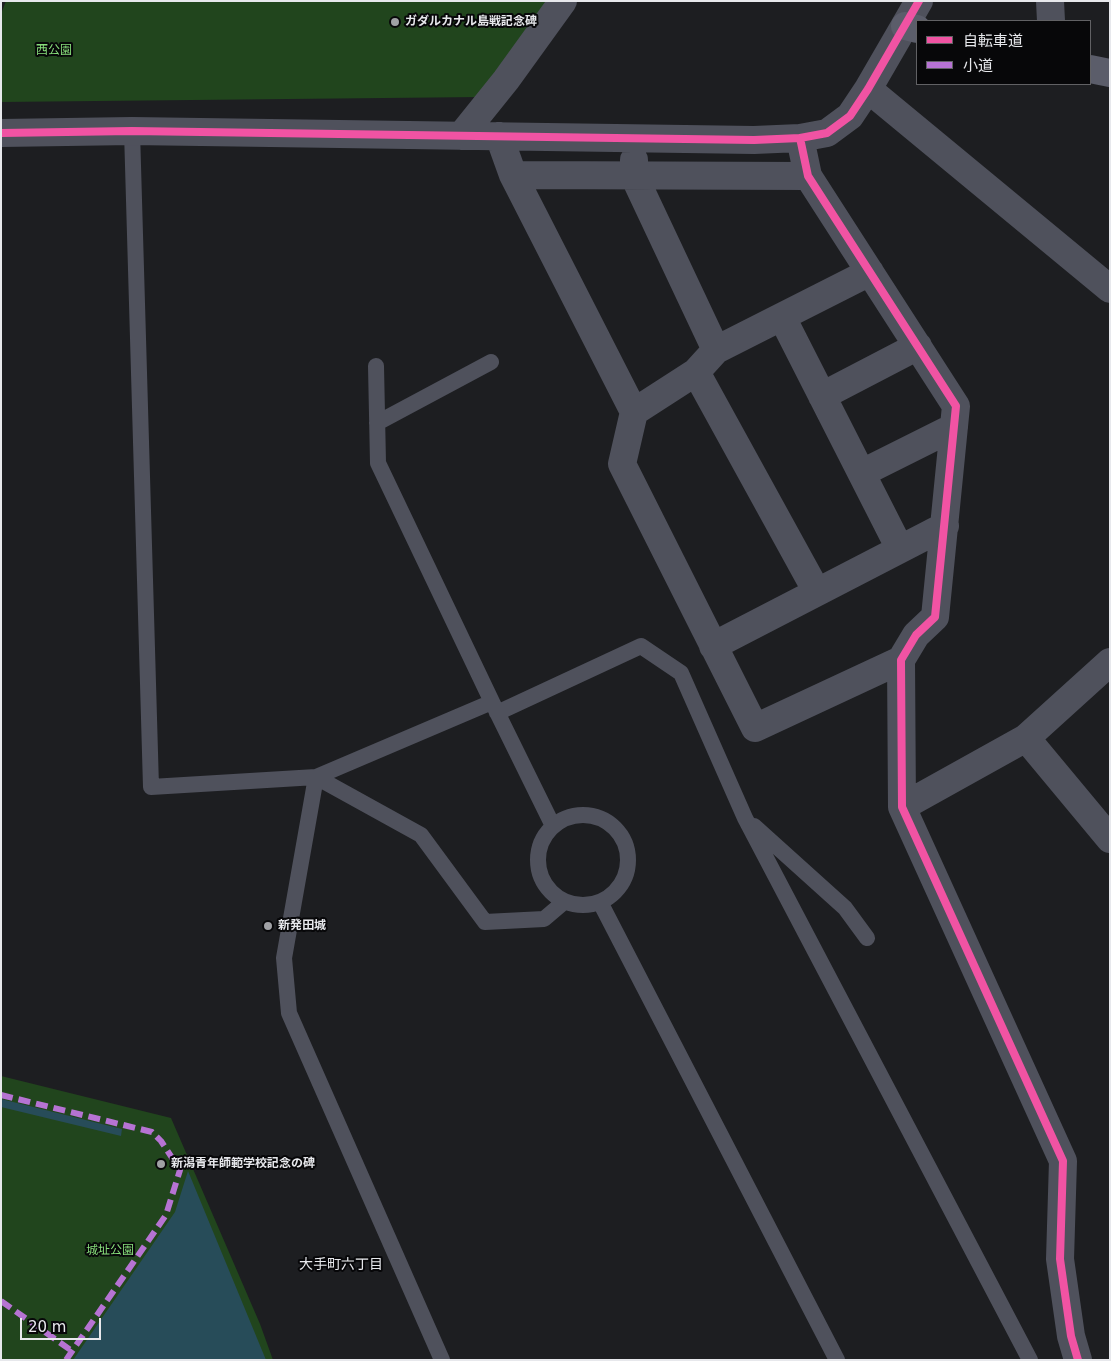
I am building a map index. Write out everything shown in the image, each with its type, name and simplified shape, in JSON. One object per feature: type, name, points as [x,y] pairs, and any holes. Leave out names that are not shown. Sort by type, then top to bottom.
[{"type":"street","points":[[461,136],[506,80],[563,1]]},
{"type":"street","points":[[1,133],[132,131],[754,140],[800,138],[826,133],[850,116],[911,28],[919,1]]},
{"type":"street","points":[[1050,1],[1050,20]]},
{"type":"street","points":[[1091,69],[1110,73]]},
{"type":"street","points":[[868,89],[1110,288]]},
{"type":"street","points":[[499,136],[513,175],[634,412],[622,464],[755,728],[901,660]]},
{"type":"street","points":[[634,138],[634,176],[716,350]]},
{"type":"street","points":[[800,138],[808,176],[956,406],[935,618],[916,635],[901,660],[902,807],[1063,1161],[1060,1260],[1071,1336],[1078,1360]]},
{"type":"street","points":[[513,175],[808,176]]},
{"type":"street","points":[[634,412],[696,372],[716,350],[870,272]]},
{"type":"street","points":[[782,317],[900,549]]},
{"type":"street","points":[[822,396],[918,346]]},
{"type":"street","points":[[696,372],[817,592]]},
{"type":"street","points":[[862,473],[954,427]]},
{"type":"street","points":[[714,646],[945,526]]},
{"type":"street","points":[[902,807],[1026,738],[1110,662]]},
{"type":"street","points":[[1026,738],[1110,839]]},
{"type":"lane","points":[[132,131],[151,787],[316,777],[495,708],[641,646],[681,673],[745,818],[1030,1360]]},
{"type":"lane","points":[[377,422],[491,362]]},
{"type":"lane","points":[[376,366],[378,463],[553,826]]},
{"type":"lane","points":[[316,777],[421,835],[485,922],[544,919],[564,902]]},
{"type":"lane","points":[[316,777],[284,958],[289,1013],[442,1360]]},
{"type":"lane","points":[[577,815],[590,815],[603,819],[614,827],[622,837],[627,849],[628,862],[626,875],[620,887],[611,896],[600,902],[576,905],[564,902],[546,886],[540,875],[537,862],[539,848],[544,836],[553,826],[577,815]]},
{"type":"lane","points":[[745,818],[845,908],[867,938]]},
{"type":"lane","points":[[600,902],[836,1360]]},
{"type":"green space","name":"西公園","points":[[6,1],[553,1],[481,97],[1,102],[1,14]]},
{"type":"green space","name":"城址公園","points":[[1,1076],[171,1118],[260,1324],[273,1360],[1,1360]]},
{"type":"water","points":[[1,1099],[122,1129],[121,1136],[1,1107]]},
{"type":"water","points":[[188,1171],[266,1360],[73,1360],[175,1212]]},
{"type":"marked path","points":[[1,1095],[152,1132],[161,1141],[180,1170],[166,1215],[66,1360]]},
{"type":"marked path","points":[[1,1301],[72,1351]]},
{"type":"cycle path","points":[[1,133],[132,131],[754,140],[800,138],[827,133],[850,116],[868,89],[919,1]]},
{"type":"cycle path","points":[[800,138],[808,176],[956,406],[935,617],[916,635],[901,660],[902,807],[1063,1161],[1060,1259],[1071,1336],[1078,1360]]},
{"type":"place","name":"ガダルカナル島戦記念碑","points":[[395,22]]},
{"type":"place","name":"新発田城","points":[[268,926]]},
{"type":"place","name":"新潟青年師範学校記念の碑","points":[[161,1164]]},
{"type":"district","name":"大手町六丁目","points":[[341,1265]]}]
